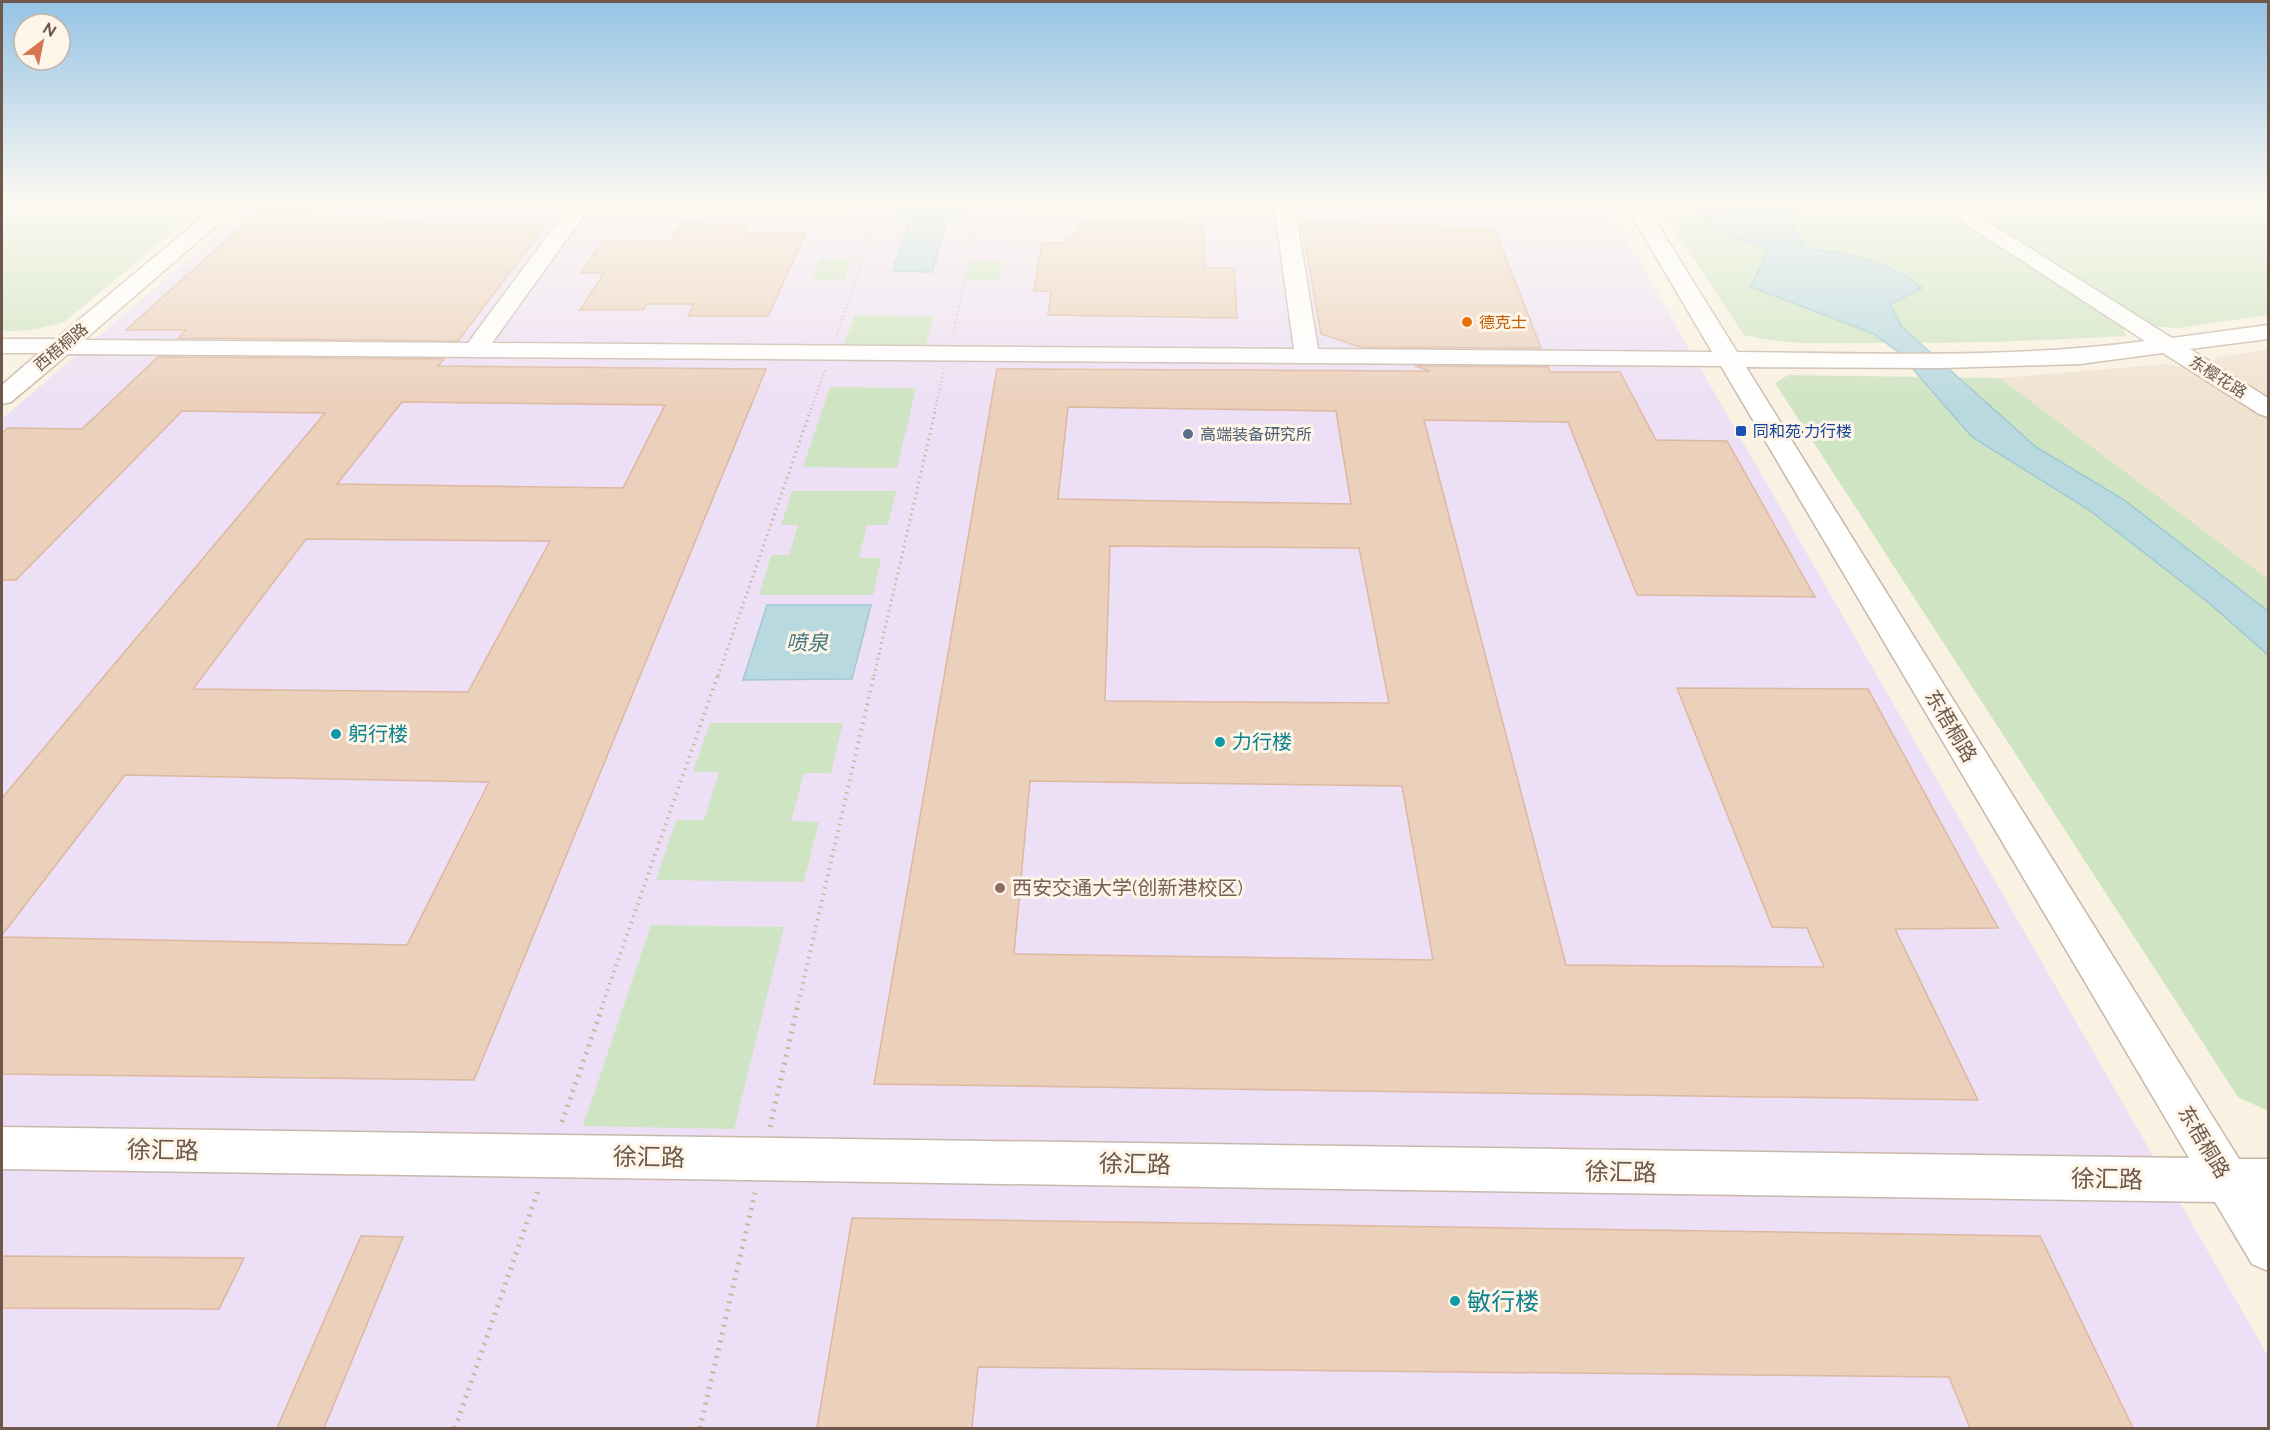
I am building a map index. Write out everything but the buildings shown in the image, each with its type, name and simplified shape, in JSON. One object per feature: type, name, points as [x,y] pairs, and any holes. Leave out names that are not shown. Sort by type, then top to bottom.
[{"type":"street","name":"西梧桐路","points":[[2,397],[152,271]]},
{"type":"street","points":[[475,350],[533,271]]},
{"type":"street","points":[[1294,271],[1307,356]]},
{"type":"street","name":"东梧桐路","points":[[1675,271],[1728,359],[2248,1181],[2268,1248]]},
{"type":"street","name":"东樱花路","points":[[2051,271],[2268,409]]},
{"type":"street","points":[[2,346],[2013,360],[2080,357],[2268,332]]},
{"type":"street","name":"徐汇路","points":[[2,1148],[2248,1181]]},
{"type":"path","points":[[455,1428],[858,271]]},
{"type":"path","points":[[700,1428],[967,271]]},
{"type":"shaded area","name":"西安交通大学(创新港校区)","points":[[175,271],[1644,271],[2268,1356],[2268,1428],[2,1428],[2,419]]},
{"type":"shaded area","points":[[2268,350],[2268,579],[2000,378],[2166,364],[2180,367],[2214,363],[2217,357]]},
{"type":"green space","points":[[2,271],[126,271],[64,322],[33,330],[2,331]]},
{"type":"green space","points":[[816,271],[848,271],[844,281],[812,280]]},
{"type":"green space","points":[[968,271],[1000,271],[999,280],[966,280]]},
{"type":"green space","points":[[1701,271],[2036,271],[2122,325],[2126,336],[1942,343],[1829,343],[1777,341],[1744,335]]},
{"type":"green space","points":[[2066,271],[2268,271],[2268,315],[2177,328],[2154,326]]},
{"type":"green space","points":[[855,315],[934,316],[924,351],[842,350]]},
{"type":"green space","points":[[1788,375],[2000,378],[2268,579],[2268,1111],[2238,1097],[1775,383]]},
{"type":"green space","points":[[830,387],[916,388],[897,468],[803,467]]},
{"type":"green space","points":[[792,491],[896,491],[888,525],[867,525],[859,558],[881,558],[873,595],[759,595],[771,555],[789,555],[798,525],[781,525]]},
{"type":"green space","points":[[710,723],[843,723],[831,773],[804,773],[791,821],[819,822],[804,882],[656,880],[676,820],[704,820],[719,772],[693,772]]},
{"type":"green space","points":[[651,925],[784,927],[734,1129],[583,1126]]},
{"type":"water","points":[[893,271],[932,271],[932,272]]},
{"type":"water","points":[[1758,271],[1896,271],[1909,278],[1922,288],[1890,304],[1902,327],[2036,447],[2123,499],[2268,611],[2268,655],[2209,603],[2089,510],[1972,437],[1898,352],[1874,334],[1751,287]]},
{"type":"water","name":"喷泉","points":[[767,605],[871,605],[852,679],[743,680]]},
{"type":"place","name":"德克士","points":[[1467,322]]},
{"type":"place","name":"同和苑·力行楼","points":[[1741,431]]},
{"type":"place","name":"高端装备研究所","points":[[1188,434]]},
{"type":"place","name":"躬行楼","points":[[336,734]]},
{"type":"place","name":"力行楼","points":[[1220,742]]},
{"type":"place","name":"西安交通大学(创新港校区)","points":[[1000,888]]},
{"type":"place","name":"敏行楼","points":[[1455,1301]]}]
